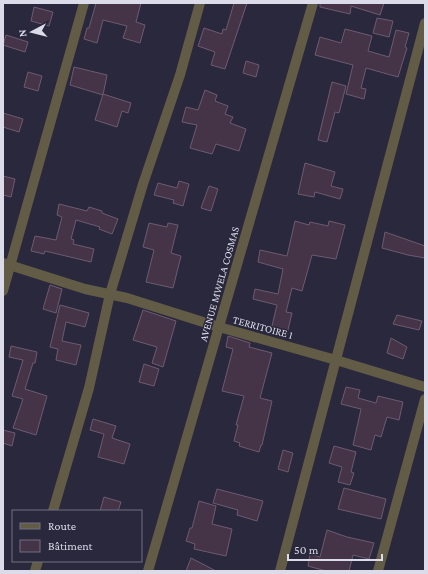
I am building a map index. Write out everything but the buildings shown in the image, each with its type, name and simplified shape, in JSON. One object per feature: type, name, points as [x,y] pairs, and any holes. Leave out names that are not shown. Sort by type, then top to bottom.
[{"type":"street","points":[[3,291],[7,264],[84,3]]},
{"type":"street","points":[[53,510],[89,388],[110,294],[143,184],[180,74],[200,3]]},
{"type":"street","name":"AVENUE MWELA COSMAS","points":[[148,571],[313,3]]},
{"type":"street","points":[[280,571],[425,23]]},
{"type":"street","name":"TERRITOIRE 1","points":[[7,264],[85,289],[110,294],[425,387]]},
{"type":"street","points":[[378,571],[425,400]]}]
